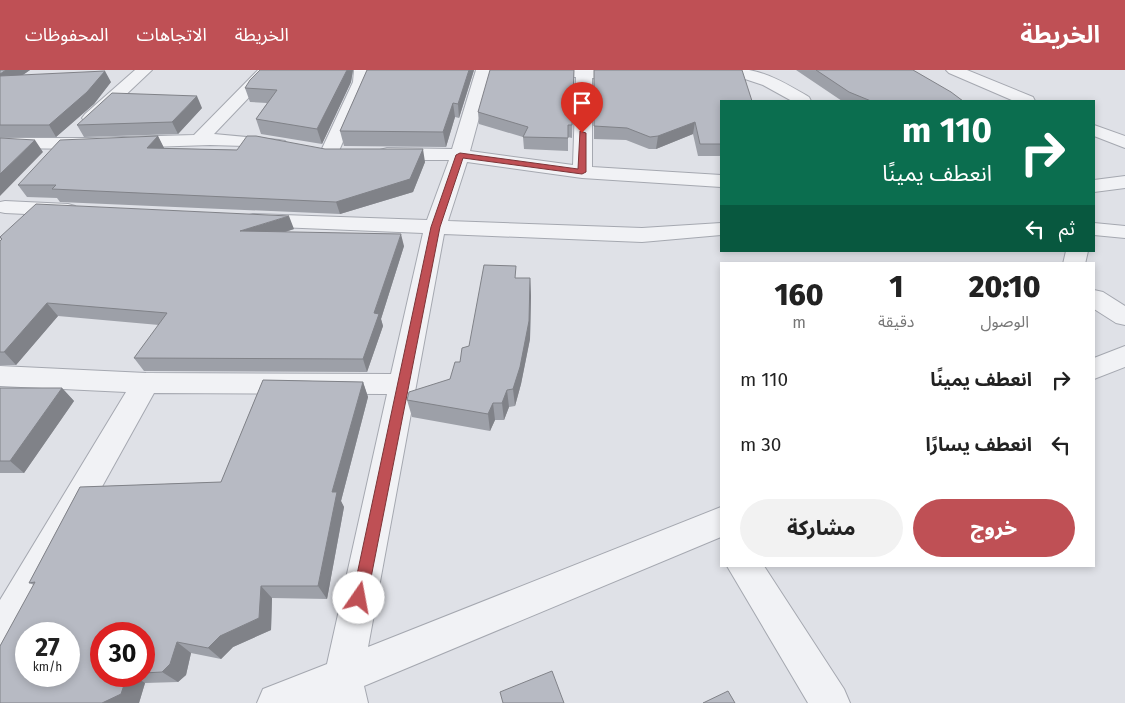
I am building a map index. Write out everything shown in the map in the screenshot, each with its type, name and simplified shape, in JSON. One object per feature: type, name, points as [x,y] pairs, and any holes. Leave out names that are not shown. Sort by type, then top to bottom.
[{"type":"street","points":[[43,165],[62,145],[144,70]]},
{"type":"street","points":[[199,140],[267,70]]},
{"type":"street","points":[[329,153],[361,82],[362,70]]},
{"type":"street","points":[[345,690],[435,227],[460,155],[484,70]]},
{"type":"street","points":[[954,70],[1025,100]]},
{"type":"street","points":[[695,71],[735,72],[758,76],[782,86],[803,100]]},
{"type":"street","points":[[525,72],[584,75],[648,73]]},
{"type":"street","points":[[582,172],[584,75]]},
{"type":"street","points":[[1095,130],[1125,143]]},
{"type":"street","points":[[0,143],[62,145],[199,140],[261,142],[329,153],[347,153]]},
{"type":"street","points":[[366,154],[460,155],[582,172],[720,181]]},
{"type":"street","points":[[1095,186],[1125,182]]},
{"type":"street","points":[[2,209],[24,186]]},
{"type":"street","points":[[2,209],[91,211]]},
{"type":"street","points":[[234,219],[642,235],[720,229]]},
{"type":"street","points":[[1095,229],[1125,232]]},
{"type":"street","points":[[1095,299],[1125,317]]},
{"type":"street","points":[[1095,369],[1125,356]]},
{"type":"street","points":[[0,376],[146,383],[404,384]]},
{"type":"street","points":[[0,634],[146,383]]},
{"type":"street","points":[[277,703],[345,690],[720,523]]},
{"type":"street","points":[[745,567],[830,703]]},
{"type":"building","points":[[260,70],[347,70],[317,129],[256,119],[277,90],[245,88]]},
{"type":"building","points":[[367,70],[469,70],[458,104],[453,103],[443,132],[340,131]]},
{"type":"building","points":[[490,70],[574,70],[572,125],[568,125],[568,138],[523,137],[528,127],[478,112]]},
{"type":"building","points":[[594,70],[742,70],[752,100],[720,100],[720,144],[700,144],[695,122],[658,136],[650,137],[627,128],[594,126]]},
{"type":"building","points":[[816,70],[913,70],[962,100],[869,100],[849,92]]},
{"type":"building","points":[[105,71],[87,92],[49,125],[0,125],[0,76]]},
{"type":"building","points":[[112,93],[197,96],[172,122],[77,125]]},
{"type":"building","points":[[158,136],[147,148],[237,150],[247,136],[256,136],[325,149],[423,149],[410,179],[336,202],[52,189],[56,185],[18,185],[60,140]]},
{"type":"building","points":[[0,138],[35,140],[0,174]]},
{"type":"building","points":[[36,204],[289,216],[240,231],[401,234],[374,313],[379,314],[363,359],[134,358],[167,313],[47,303],[4,352],[0,352],[0,241],[2,239],[0,237]]},
{"type":"building","points":[[484,265],[516,266],[515,278],[530,278],[529,321],[520,367],[513,389],[507,390],[502,403],[493,403],[488,414],[407,400],[409,392],[450,379],[455,362],[460,362],[462,348],[469,346]]},
{"type":"building","points":[[263,380],[363,382],[332,492],[337,492],[318,586],[261,586],[259,618],[220,636],[208,648],[177,642],[170,664],[162,672],[155,672],[155,622],[90,622],[90,687],[123,687],[121,694],[102,703],[0,703],[0,646],[35,582],[29,583],[80,487],[221,482]]},
{"type":"building","points":[[0,388],[62,388],[10,461],[0,461]]},
{"type":"building","points":[[552,671],[564,703],[503,703],[500,692]]},
{"type":"building","points":[[728,691],[735,703],[703,703]]},
{"type":"route","points":[[359,598],[435,227],[460,155],[582,172],[582,133]]}]
